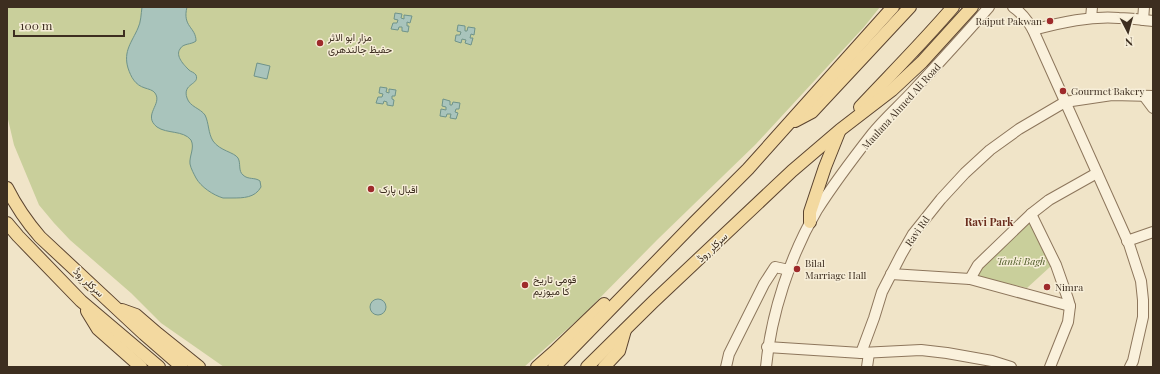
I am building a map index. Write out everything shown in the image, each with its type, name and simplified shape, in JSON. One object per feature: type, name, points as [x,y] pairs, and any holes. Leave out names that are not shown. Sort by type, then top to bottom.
[{"type":"main road","points":[[554,367],[748,169],[894,7]]},
{"type":"main road","points":[[787,126],[812,112],[910,7]]},
{"type":"main road","name":"سرکلر روڈ","points":[[587,367],[792,171],[840,130],[892,90],[922,62],[972,7]]},
{"type":"main road","name":"سرکلر روڈ","points":[[840,130],[950,11]]},
{"type":"main road","points":[[810,222],[810,212],[825,167],[840,130]]},
{"type":"main road","name":"سرکلر روڈ","points":[[7,188],[27,222],[40,237],[182,367]]},
{"type":"main road","name":"سرکلر روڈ","points":[[7,223],[81,301],[159,367]]},
{"type":"main road","points":[[537,367],[632,278],[655,264]]},
{"type":"main road","points":[[81,301],[98,328],[141,367]]},
{"type":"main road","points":[[117,309],[136,315],[163,339],[199,367]]},
{"type":"main road","points":[[604,367],[619,351],[626,329]]},
{"type":"street","name":"Maulana Ahmed Ali Road","points":[[766,367],[768,347],[776,309],[789,270],[810,222],[833,187],[873,133],[989,7]]},
{"type":"street","points":[[1013,7],[1021,12],[1034,30],[1127,240],[1141,281],[1143,317],[1130,367]]},
{"type":"street","points":[[1091,18],[1092,7]]},
{"type":"street","points":[[1034,30],[1091,18],[1119,18],[1148,21],[1144,7]]},
{"type":"street","points":[[922,62],[931,71]]},
{"type":"street","name":"Ravi Rd","points":[[867,367],[865,353],[874,318],[882,292],[891,274],[914,234],[940,199],[965,173],[990,150],[1018,129],[1065,102],[1112,95],[1148,96]]},
{"type":"street","points":[[1148,96],[1153,108]]},
{"type":"street","points":[[970,280],[978,265],[1031,214],[1049,200],[1097,173]]},
{"type":"street","points":[[1031,214],[1056,265],[1070,306],[1068,322],[1050,367]]},
{"type":"street","points":[[1127,240],[1153,232]]},
{"type":"street","points":[[726,367],[729,354],[764,284],[775,267],[789,270]]},
{"type":"street","points":[[891,274],[970,280],[1070,306]]},
{"type":"street","points":[[768,347],[865,353],[921,350],[955,354],[992,361],[1011,367]]},
{"type":"green space","name":"اقبال پارک","points":[[7,7],[880,7],[864,27],[756,144],[657,240],[582,316],[524,367],[224,367],[161,323],[131,293],[70,240],[39,205],[14,145],[7,115]]},
{"type":"green space","name":"Tanki Bagh","points":[[1030,217],[1051,266],[1027,288],[975,276],[981,265]]},
{"type":"water","points":[[142,7],[187,7],[186,19],[194,33],[196,41],[181,47],[179,57],[197,78],[196,81],[187,89],[186,93],[188,101],[205,115],[213,141],[238,158],[241,173],[247,177],[260,181],[261,187],[252,195],[236,198],[223,198],[208,190],[198,181],[191,168],[191,140],[179,133],[165,131],[153,123],[151,118],[157,97],[152,90],[142,87],[136,83],[128,68],[127,62],[127,52],[139,26]]},
{"type":"water","points":[[395,13],[402,14],[401,18],[404,19],[404,15],[412,16],[410,23],[407,22],[407,26],[409,26],[408,32],[402,31],[402,27],[399,27],[398,30],[391,29],[393,23],[397,23],[398,20],[394,19]]},
{"type":"water","points":[[458,25],[465,26],[465,31],[467,31],[468,27],[475,28],[474,35],[471,34],[470,38],[473,38],[471,45],[465,43],[466,40],[462,39],[461,43],[455,41],[456,35],[460,35],[461,32],[457,31]]},
{"type":"water","points":[[257,63],[270,66],[267,79],[254,76]]},
{"type":"water","points":[[380,87],[387,88],[386,92],[389,93],[389,89],[396,90],[395,96],[392,96],[392,99],[394,100],[393,106],[387,105],[387,102],[384,101],[383,104],[376,103],[378,97],[382,97],[383,94],[379,93]]},
{"type":"water","points":[[443,99],[450,101],[450,105],[452,105],[453,102],[460,103],[459,109],[456,109],[455,112],[458,113],[456,119],[450,118],[451,114],[447,114],[446,117],[440,116],[441,109],[446,110],[446,107],[442,106]]},
{"type":"water","points":[[378,299],[384,301],[386,307],[384,313],[378,315],[372,313],[370,307],[372,301]]},
{"type":"place","name":"Rajput Pakwan","points":[[1050,21]]},
{"type":"place","name":"مزار ابو الاثر حفیظ جالندھری","points":[[320,43]]},
{"type":"place","name":"Gourmet Bakery","points":[[1063,91]]},
{"type":"place","name":"اقبال پارک","points":[[371,189]]},
{"type":"place","name":"Bilal Marriage Hall","points":[[797,269]]},
{"type":"place","name":"قومی تاریخ کا میوزیم","points":[[525,285]]},
{"type":"place","name":"Nimra","points":[[1047,287]]},
{"type":"district","name":"Ravi Park","points":[[989,221]]}]
